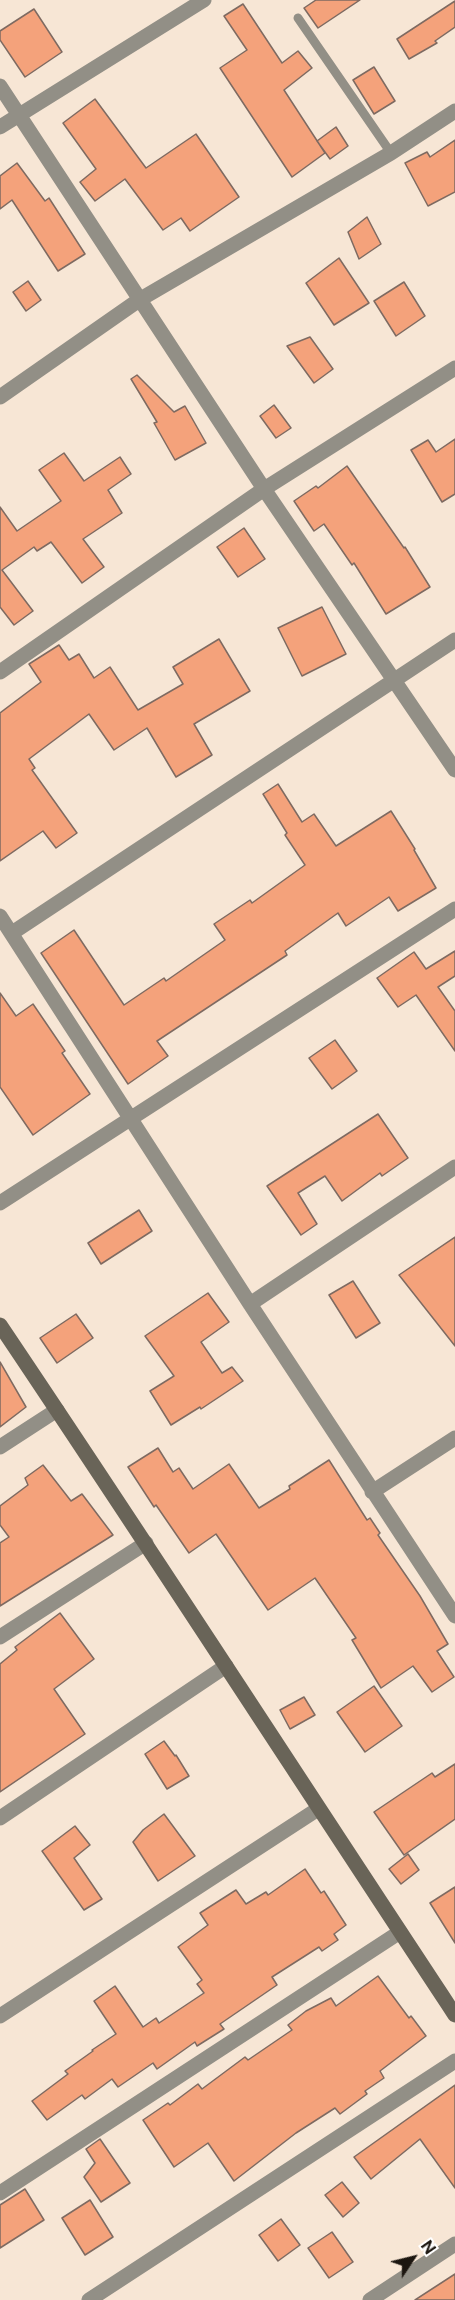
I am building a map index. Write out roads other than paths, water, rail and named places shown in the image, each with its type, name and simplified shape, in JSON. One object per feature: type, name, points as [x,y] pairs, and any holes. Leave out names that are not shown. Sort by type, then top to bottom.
[{"type":"street","points":[[0,127],[204,0]]},
{"type":"street","points":[[0,86],[264,489],[455,770]]},
{"type":"street","points":[[0,397],[140,300],[391,153],[455,111]]},
{"type":"street","points":[[0,672],[264,489],[455,368]]},
{"type":"street","points":[[12,933],[455,640]]},
{"type":"street","points":[[0,1203],[455,909]]},
{"type":"street","points":[[0,916],[372,1492],[455,1616]]},
{"type":"street","points":[[250,1304],[455,1167]]},
{"type":"street","points":[[0,1325],[146,1542],[318,1809],[455,2015]]},
{"type":"street","points":[[0,1447],[57,1410]]},
{"type":"street","points":[[372,1492],[455,1438]]},
{"type":"street","points":[[0,1637],[146,1542]]},
{"type":"street","points":[[0,1818],[226,1666]]},
{"type":"street","points":[[0,2016],[318,1809]]},
{"type":"street","points":[[0,2193],[400,1932]]},
{"type":"street","points":[[89,2300],[455,2061]]},
{"type":"street","points":[[370,2300],[455,2244]]},
{"type":"lane","points":[[298,18],[391,153]]}]
